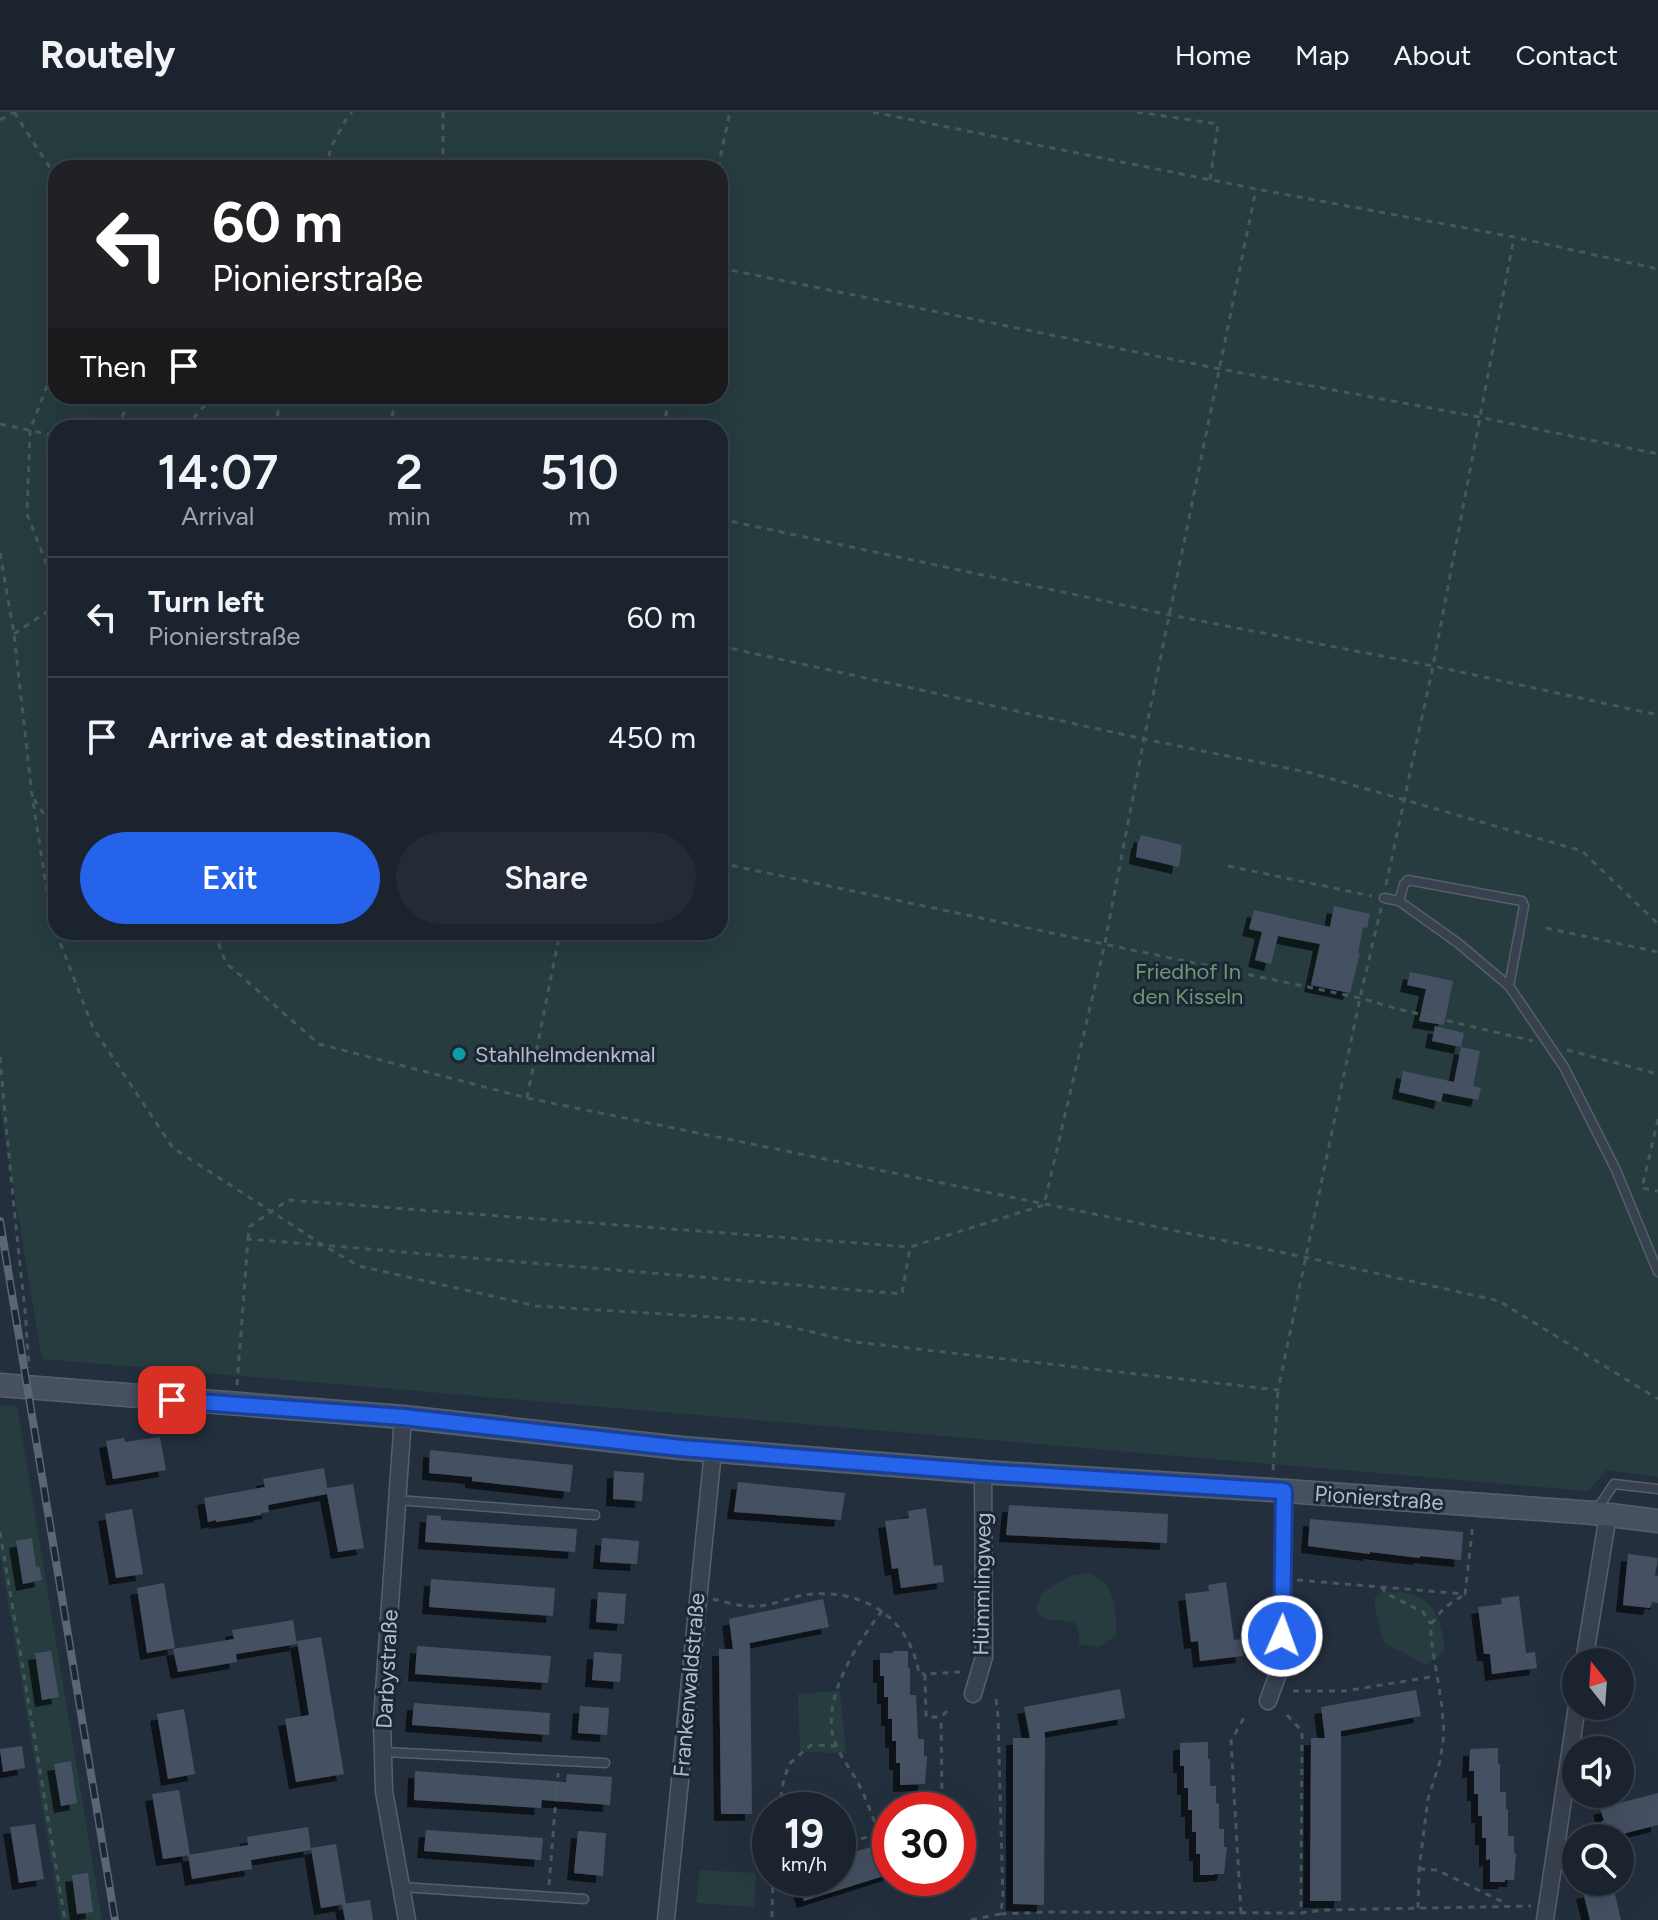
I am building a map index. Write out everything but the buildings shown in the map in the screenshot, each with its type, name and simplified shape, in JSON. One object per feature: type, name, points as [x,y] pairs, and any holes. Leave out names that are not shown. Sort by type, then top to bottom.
[{"type":"street","name":"Pionierstraße","points":[[0,1385],[403,1417],[713,1451],[1601,1514],[1658,1521]]},
{"type":"street","name":"Darbystraße","points":[[403,1417],[382,1721],[384,1791],[407,1920]]},
{"type":"street","name":"Frankenwaldstraße","points":[[666,1920],[713,1451]]},
{"type":"street","name":"Hümmlingweg","points":[[973,1694],[984,1657],[983,1472]]},
{"type":"street","points":[[1268,1701],[1282,1663],[1278,1491]]},
{"type":"street","points":[[1586,1648],[1601,1514]]},
{"type":"street","points":[[1545,1920],[1575,1720]]},
{"type":"street","points":[[666,1920],[678,1920]]},
{"type":"lane","points":[[1399,901],[1408,880],[1522,901],[1524,906],[1509,986]]},
{"type":"lane","points":[[1384,898],[1399,901],[1458,943],[1509,986],[1564,1067],[1616,1170],[1658,1272]]},
{"type":"lane","points":[[1601,1514],[1614,1484],[1658,1489]]},
{"type":"lane","points":[[397,1500],[595,1515]]},
{"type":"lane","points":[[384,1752],[605,1763]]},
{"type":"lane","points":[[402,1887],[584,1899]]},
{"type":"path","points":[[0,120],[14,112],[48,165]]},
{"type":"path","points":[[328,160],[331,147],[352,112]]},
{"type":"path","points":[[443,112],[443,160]]},
{"type":"path","points":[[720,160],[730,112]]},
{"type":"path","points":[[873,112],[1514,237],[1658,269]]},
{"type":"path","points":[[1137,112],[1218,124],[1210,180]]},
{"type":"path","points":[[1044,1205],[1105,943],[1256,189]]},
{"type":"path","points":[[1278,1491],[1278,1390],[1304,1257],[1433,666],[1514,237]]},
{"type":"path","points":[[728,270],[1658,454]]},
{"type":"path","points":[[48,384],[30,430],[27,514],[48,568]]},
{"type":"path","points":[[193,420],[204,406],[210,404]]},
{"type":"path","points":[[0,424],[48,434]]},
{"type":"path","points":[[728,521],[1658,715]]},
{"type":"path","points":[[0,553],[14,634],[32,795],[48,898]]},
{"type":"path","points":[[14,634],[48,611]]},
{"type":"path","points":[[728,648],[1311,773],[1582,851],[1658,924]]},
{"type":"path","points":[[32,795],[48,820]]},
{"type":"path","points":[[728,865],[1360,998],[1658,1074]]},
{"type":"path","points":[[1228,866],[1384,898]]},
{"type":"path","points":[[1546,928],[1658,952]]},
{"type":"path","points":[[59,940],[93,1028],[173,1148],[359,1266],[536,1306],[760,1320],[855,1342],[1278,1390]]},
{"type":"path","points":[[217,940],[226,963],[319,1044],[527,1098],[1304,1257],[1499,1301],[1658,1399]]},
{"type":"path","points":[[527,1098],[558,940]]},
{"type":"path","points":[[0,1057],[26,1319],[25,1343],[33,1389]]},
{"type":"path","points":[[1658,1119],[1642,1188],[1658,1191]]},
{"type":"path","points":[[235,1405],[249,1227],[288,1200],[910,1247],[1044,1205]]},
{"type":"path","points":[[248,1239],[902,1294],[910,1247]]},
{"type":"path","points":[[1465,1594],[1473,1519]]},
{"type":"path","points":[[0,1532],[65,1920]]},
{"type":"path","points":[[1295,1580],[1465,1594]]},
{"type":"path","points":[[1381,1587],[1387,1594],[1423,1612],[1431,1624],[1438,1676],[1444,1734],[1440,1761],[1428,1799],[1419,1869],[1418,1908]]},
{"type":"path","points":[[711,1599],[752,1607],[802,1596],[836,1594],[884,1609],[899,1625],[913,1650],[919,1674],[960,1672]]},
{"type":"path","points":[[1431,1624],[1444,1608],[1465,1594]]},
{"type":"path","points":[[872,1816],[837,1746],[832,1721],[839,1684],[869,1628],[884,1609]]},
{"type":"path","points":[[925,1674],[926,1717],[941,1717],[947,1711]]},
{"type":"path","points":[[1293,1691],[1345,1691],[1438,1676]]},
{"type":"path","points":[[996,1699],[1003,1899],[1000,1917]]},
{"type":"path","points":[[1241,1913],[1231,1741],[1246,1714]]},
{"type":"path","points":[[1287,1715],[1302,1731],[1301,1913]]},
{"type":"path","points":[[941,1717],[942,1792]]},
{"type":"path","points":[[782,1792],[789,1764],[811,1745],[837,1746]]},
{"type":"path","points":[[548,1897],[559,1761]]},
{"type":"path","points":[[1419,1869],[1437,1870],[1510,1906]]},
{"type":"path","points":[[772,1917],[773,1896]]},
{"type":"path","points":[[971,1920],[1048,1912],[1301,1913],[1532,1906]]},
{"type":"green space","name":"Friedhof In den Kisseln","points":[[0,112],[1658,112],[1658,1477],[1607,1470],[1588,1491],[42,1359],[0,1107]]},
{"type":"green space","points":[[0,1405],[17,1406],[102,1920],[61,1920],[0,1553]]},
{"type":"green space","points":[[1086,1573],[1103,1582],[1114,1606],[1117,1635],[1098,1647],[1079,1644],[1075,1622],[1047,1619],[1039,1615],[1036,1608],[1042,1593],[1070,1576]]},
{"type":"green space","points":[[1383,1591],[1412,1594],[1430,1604],[1440,1623],[1445,1651],[1427,1665],[1384,1643],[1374,1599]]},
{"type":"green space","points":[[840,1691],[846,1754],[800,1751],[798,1694]]},
{"type":"green space","points":[[700,1870],[752,1873],[754,1907],[696,1903]]},
{"type":"railway","points":[[0,1221],[115,1920]]},
{"type":"place","name":"Stahlhelmdenkmal","points":[[459,1054]]},
{"type":"route","points":[[172,1400],[403,1417],[681,1448],[983,1472],[1284,1491],[1282,1636]]}]
